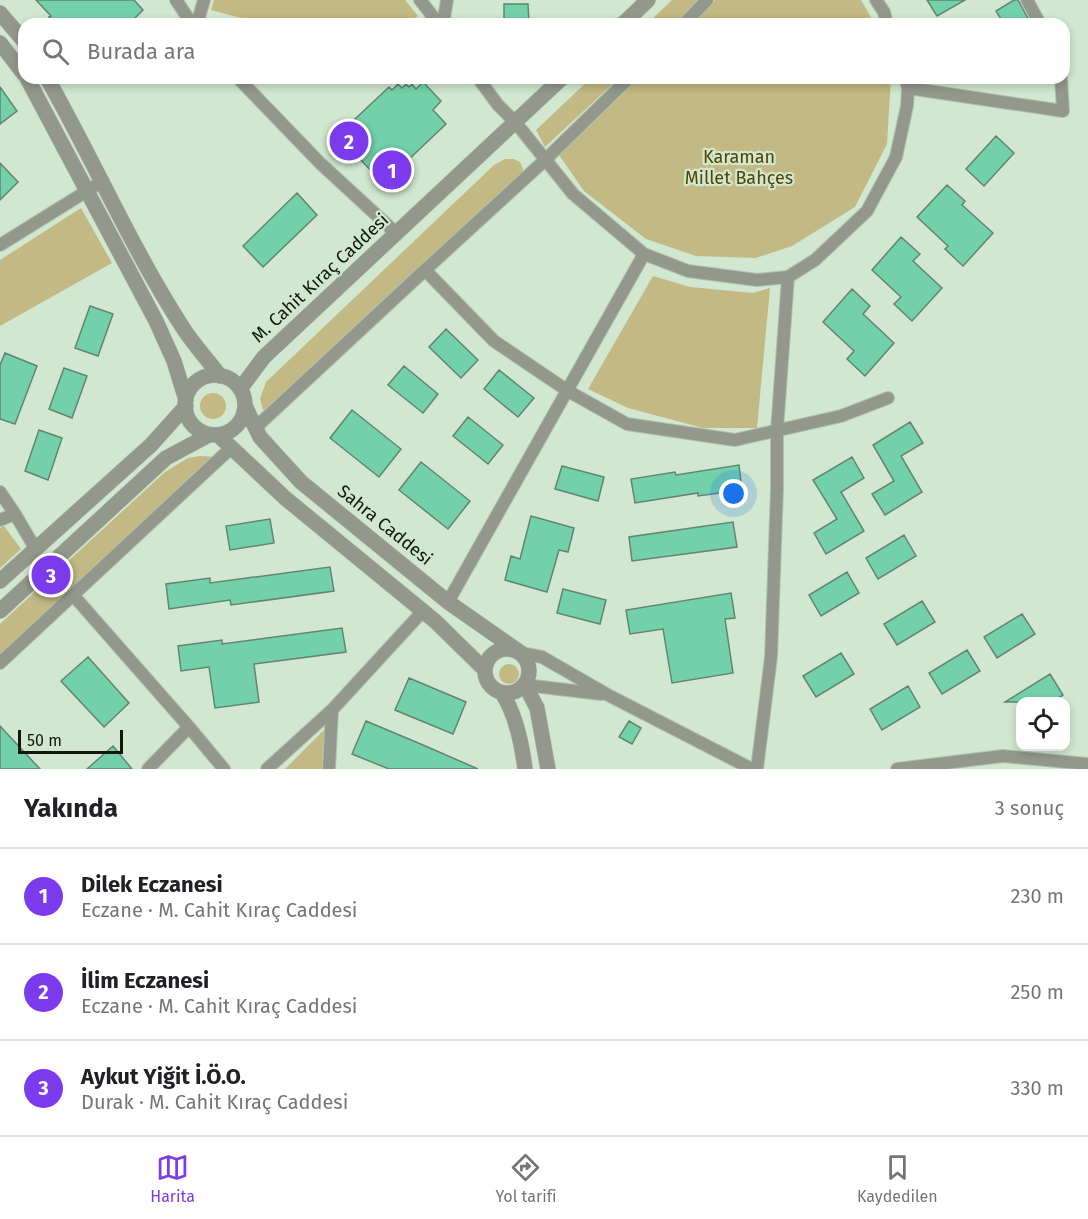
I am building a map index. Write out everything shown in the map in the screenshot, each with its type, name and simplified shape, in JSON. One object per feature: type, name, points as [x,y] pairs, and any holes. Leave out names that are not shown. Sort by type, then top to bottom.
[{"type":"street","points":[[176,0],[188,18]]},
{"type":"street","points":[[199,18],[204,0]]},
{"type":"street","points":[[420,0],[436,18]]},
{"type":"street","points":[[442,18],[447,0]]},
{"type":"street","points":[[629,18],[648,0]]},
{"type":"street","points":[[690,18],[707,0]]},
{"type":"street","points":[[876,0],[886,18]]},
{"type":"street","points":[[1027,0],[1037,18]]},
{"type":"street","points":[[0,13],[18,34]]},
{"type":"street","points":[[0,43],[18,66]]},
{"type":"street","points":[[30,84],[156,321],[174,361],[188,418],[193,426],[214,435],[231,448],[285,498],[423,612],[485,670]]},
{"type":"street","points":[[0,611],[166,458],[214,435],[234,429],[243,415],[245,406],[240,389],[234,382],[220,376],[184,330],[144,263],[50,84]]},
{"type":"street","points":[[244,84],[320,163],[397,234]]},
{"type":"street","points":[[482,84],[573,194],[644,254],[688,271],[757,280],[788,277],[815,260],[867,211],[896,157],[907,106],[906,84]]},
{"type":"street","name":"M. Cahit Kıraç Caddesi","points":[[240,389],[264,357],[555,84]]},
{"type":"street","points":[[255,428],[545,160],[623,84]]},
{"type":"street","points":[[912,84],[1063,111],[1061,84]]},
{"type":"street","points":[[0,245],[103,181]]},
{"type":"street","points":[[448,602],[644,254]]},
{"type":"street","points":[[425,270],[494,341],[568,391],[627,424],[735,440],[841,416],[888,398]]},
{"type":"street","points":[[757,769],[771,657],[777,430],[788,277]]},
{"type":"street","points":[[0,581],[151,445],[186,403],[194,384],[202,378],[220,376]]},
{"type":"street","name":"Sahra Caddesi","points":[[245,406],[260,437],[301,482],[448,602],[521,653]]},
{"type":"street","points":[[0,663],[231,448]]},
{"type":"street","points":[[0,492],[35,548]]},
{"type":"street","points":[[0,520],[15,514]]},
{"type":"street","points":[[73,595],[224,769]]},
{"type":"street","points":[[267,769],[332,710],[423,612]]},
{"type":"street","points":[[525,769],[523,753],[511,712],[502,693],[489,684],[486,678],[485,670],[490,657],[495,652],[508,649],[542,657],[608,695],[751,769]]},
{"type":"street","points":[[502,693],[515,692],[525,685],[529,678],[529,665],[521,653]]},
{"type":"street","points":[[525,685],[608,695]]},
{"type":"street","points":[[525,685],[537,708],[548,769]]},
{"type":"street","points":[[329,769],[332,710]]},
{"type":"street","points":[[148,769],[189,727]]},
{"type":"street","points":[[897,769],[966,764],[1003,756],[1088,764]]},
{"type":"green space","points":[[214,0],[405,0],[418,16],[415,18],[241,18],[211,10]]},
{"type":"green space","points":[[672,0],[699,0],[681,18],[653,18]]},
{"type":"green space","points":[[715,0],[861,0],[872,18],[698,18]]},
{"type":"green space","points":[[585,84],[613,84],[545,147],[536,130]]},
{"type":"green space","name":"Karaman Millet Bahçes","points":[[632,84],[891,84],[887,144],[855,207],[792,246],[756,258],[696,256],[646,239],[584,191],[559,155]]},
{"type":"green space","points":[[505,159],[520,162],[522,172],[268,408],[263,410],[260,399],[266,382],[494,165]]},
{"type":"green space","points":[[81,208],[112,263],[0,326],[0,260]]},
{"type":"green space","points":[[653,276],[690,287],[753,293],[770,288],[757,428],[703,428],[628,408],[588,389]]},
{"type":"green space","points":[[213,393],[222,397],[226,406],[222,415],[213,419],[204,415],[200,406],[204,397]]},
{"type":"green space","points":[[216,457],[0,657],[0,624],[165,472],[188,458]]},
{"type":"green space","points":[[4,526],[21,549],[0,568],[0,528]]},
{"type":"green space","points":[[505,664],[513,664],[519,670],[519,678],[513,684],[505,684],[499,678],[499,670]]},
{"type":"green space","points":[[325,729],[322,769],[285,769]]},
{"type":"building","points":[[36,0],[134,0],[143,10],[135,18],[50,18],[51,16]]},
{"type":"building","points":[[927,0],[965,0],[937,16]]},
{"type":"building","points":[[1018,0],[1028,18],[1000,18],[996,11]]},
{"type":"building","points":[[504,4],[528,4],[529,18],[504,18]]},
{"type":"building","points":[[398,84],[402,88],[406,84],[409,87],[412,84],[416,89],[421,84],[425,84],[441,101],[433,110],[446,124],[383,184],[338,135],[389,87],[392,90]]},
{"type":"building","points":[[0,87],[17,111],[0,124]]},
{"type":"building","points":[[996,136],[1014,153],[984,186],[966,169]]},
{"type":"building","points":[[0,163],[18,182],[0,200]]},
{"type":"building","points":[[947,185],[965,201],[962,205],[993,233],[963,266],[945,249],[948,246],[917,217]]},
{"type":"building","points":[[297,193],[317,215],[263,267],[243,246]]},
{"type":"building","points":[[901,237],[920,254],[913,261],[942,288],[912,321],[894,304],[901,297],[872,270]]},
{"type":"building","points":[[852,289],[870,306],[863,314],[894,343],[865,376],[847,359],[854,351],[823,322]]},
{"type":"building","points":[[90,306],[113,314],[98,356],[75,348]]},
{"type":"building","points":[[446,329],[478,360],[461,378],[429,347]]},
{"type":"building","points":[[5,353],[37,366],[15,424],[0,419],[0,365]]},
{"type":"building","points":[[404,366],[438,394],[423,413],[388,385]]},
{"type":"building","points":[[64,368],[87,376],[72,418],[49,409]]},
{"type":"building","points":[[499,370],[534,398],[518,417],[484,389]]},
{"type":"building","points":[[352,410],[401,449],[379,477],[330,438]]},
{"type":"building","points":[[468,417],[503,445],[488,464],[453,436]]},
{"type":"building","points":[[910,422],[923,443],[901,456],[922,492],[885,515],[872,494],[894,481],[873,445]]},
{"type":"building","points":[[39,430],[62,438],[48,480],[25,471]]},
{"type":"building","points":[[852,457],[864,478],[841,492],[864,531],[826,554],[814,533],[837,519],[813,480]]},
{"type":"building","points":[[421,462],[470,501],[448,529],[399,490]]},
{"type":"building","points":[[739,465],[742,490],[698,496],[698,493],[635,503],[631,479],[675,472],[676,475]]},
{"type":"building","points":[[562,466],[604,477],[598,501],[555,489]]},
{"type":"building","points":[[531,516],[574,528],[568,552],[559,550],[547,592],[505,580],[511,556],[520,559]]},
{"type":"building","points":[[270,519],[274,543],[230,550],[226,526]]},
{"type":"building","points":[[733,522],[737,547],[632,561],[629,537]]},
{"type":"building","points":[[904,535],[916,556],[878,579],[866,558]]},
{"type":"building","points":[[330,567],[334,591],[231,605],[230,600],[169,609],[166,584],[210,578],[210,583]]},
{"type":"building","points":[[847,572],[859,593],[821,616],[809,595]]},
{"type":"building","points":[[563,589],[606,600],[600,624],[557,613]]},
{"type":"building","points":[[731,593],[735,618],[725,619],[733,673],[672,683],[663,629],[630,634],[626,610]]},
{"type":"building","points":[[922,601],[935,622],[897,645],[884,624]]},
{"type":"building","points":[[1022,614],[1035,634],[997,658],[984,637]]},
{"type":"building","points":[[342,628],[346,652],[254,664],[259,702],[215,708],[209,667],[181,671],[178,646],[222,640],[222,644]]},
{"type":"building","points":[[967,650],[980,671],[942,694],[929,673]]},
{"type":"building","points":[[841,653],[854,674],[816,697],[803,676]]},
{"type":"building","points":[[88,657],[129,703],[104,727],[61,681]]},
{"type":"building","points":[[1050,674],[1063,695],[1060,697],[1016,697],[1016,702],[1005,702]]},
{"type":"building","points":[[409,678],[466,702],[453,734],[395,710]]},
{"type":"building","points":[[908,686],[920,707],[882,730],[870,709]]},
{"type":"building","points":[[366,721],[478,769],[389,769],[352,754]]},
{"type":"building","points":[[629,721],[641,728],[632,744],[619,737]]},
{"type":"building","points":[[0,726],[40,769],[0,769]]},
{"type":"building","points":[[113,746],[132,769],[87,769]]},
{"type":"place","name":"İlim Eczanesi","points":[[349,141]]},
{"type":"place","name":"Dilek Eczanesi","points":[[392,170]]},
{"type":"place","name":"Aykut Yiğit İ.Ö.O.","points":[[51,575]]}]
